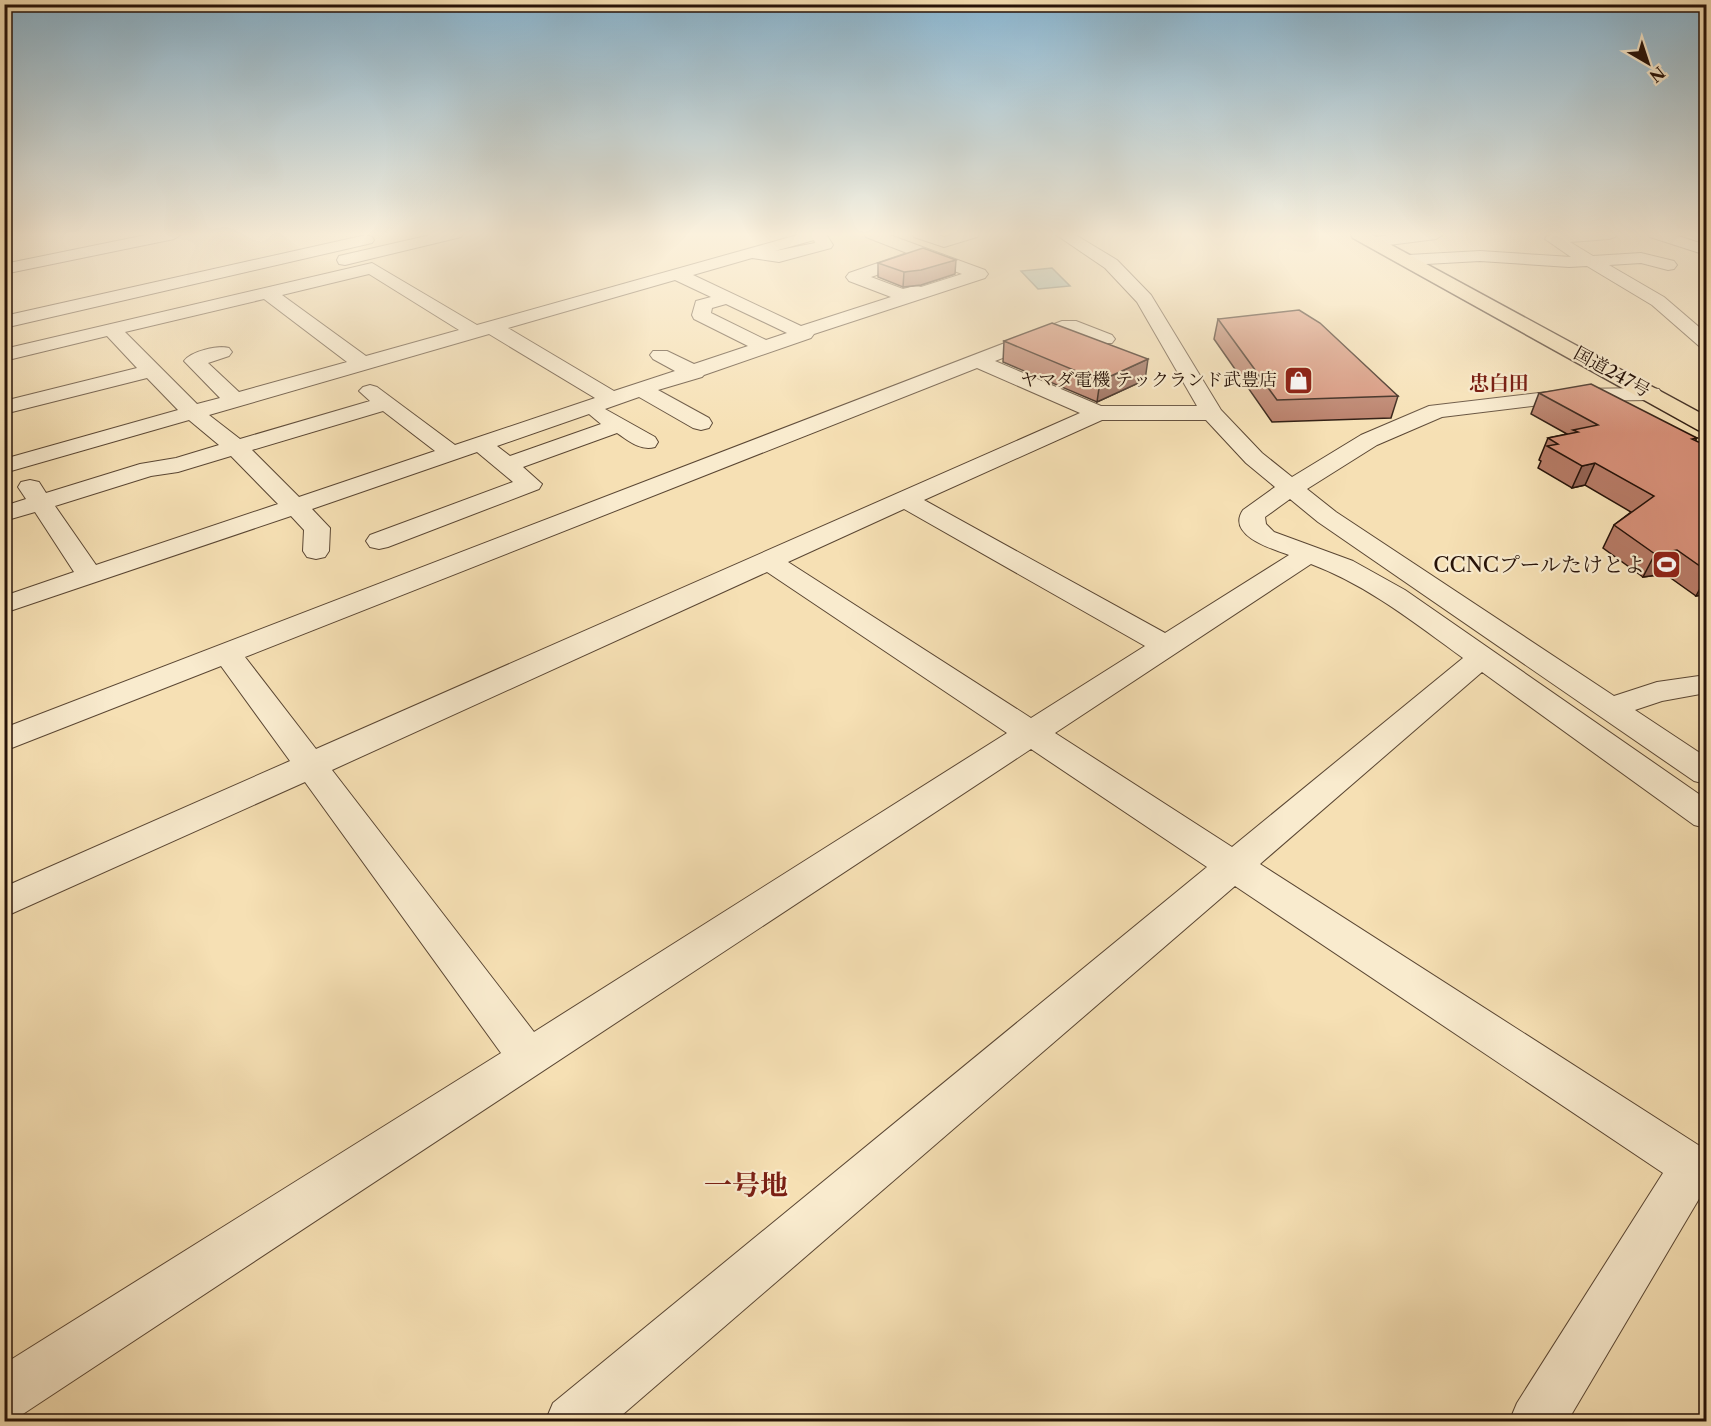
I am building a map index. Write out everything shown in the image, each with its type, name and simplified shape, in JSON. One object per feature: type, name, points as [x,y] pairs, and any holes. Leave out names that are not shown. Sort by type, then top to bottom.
[{"type":"highway","name":"国道247号","points":[[1482,301],[1707,425]]},
{"type":"street","points":[[4,322],[99,301]]},
{"type":"street","points":[[4,339],[169,301]]},
{"type":"street","points":[[4,355],[236,301]]},
{"type":"street","points":[[278,301],[352,367],[386,403],[453,454]]},
{"type":"street","points":[[286,306],[308,301]]},
{"type":"street","points":[[430,301],[612,399]]},
{"type":"street","points":[[90,576],[40,502],[8,460],[192,412],[583,301]]},
{"type":"street","points":[[721,301],[703,306],[701,315],[766,348]]},
{"type":"street","points":[[734,301],[801,332],[895,301]]},
{"type":"street","points":[[1146,301],[1212,413],[1254,458],[1290,489],[1327,517],[1707,773]]},
{"type":"street","points":[[1657,301],[1707,342]]},
{"type":"street","points":[[4,740],[1069,325],[1105,339]]},
{"type":"street","points":[[112,330],[192,412],[189,452]]},
{"type":"street","points":[[4,605],[695,373],[804,334],[801,332]]},
{"type":"street","points":[[222,352],[194,361],[235,400]]},
{"type":"street","points":[[660,355],[695,373]]},
{"type":"street","points":[[976,360],[1098,413],[1212,413]]},
{"type":"street","points":[[4,408],[152,370]]},
{"type":"street","points":[[642,390],[701,423]]},
{"type":"street","points":[[1652,394],[1572,395],[1437,411],[1369,440],[1265,504],[1252,515],[1252,526],[1266,537],[1307,555],[1344,567],[1395,596],[1707,816]]},
{"type":"street","points":[[4,514],[148,469],[189,452],[236,448],[386,403]]},
{"type":"street","points":[[589,407],[647,442]]},
{"type":"street","points":[[4,903],[1098,413]]},
{"type":"street","points":[[508,465],[619,425]]},
{"type":"street","points":[[379,541],[530,484],[481,444]]},
{"type":"street","points":[[189,452],[236,448],[317,528],[316,551]]},
{"type":"street","points":[[904,499],[1166,646]]},
{"type":"street","points":[[4,1395],[1307,555]]},
{"type":"street","points":[[768,561],[1694,1167],[1536,1422]]},
{"type":"street","points":[[226,652],[529,1058]]},
{"type":"street","points":[[572,1422],[1481,658]]},
{"type":"street","points":[[1609,708],[1657,692],[1707,684]]},
{"type":"building","points":[[1299,310],[1320,323],[1398,396],[1277,400],[1218,319]]},
{"type":"building","points":[[1052,323],[1148,359],[1100,381],[1004,341]]},
{"type":"building","points":[[1591,384],[1697,438],[1692,439],[1707,446],[1707,571],[1677,550],[1655,554],[1614,525],[1654,496],[1595,463],[1582,466],[1547,446],[1558,444],[1548,438],[1598,425],[1539,393]]},
{"type":"place","name":"ヤマダ電機 テックランド武豊店","points":[[1298,380]]},
{"type":"place","name":"CCNCプールたけとよ","points":[[1666,565]]},
{"type":"district","name":"忠白田","points":[[1499,383]]},
{"type":"district","name":"一号地","points":[[746,1185]]}]
